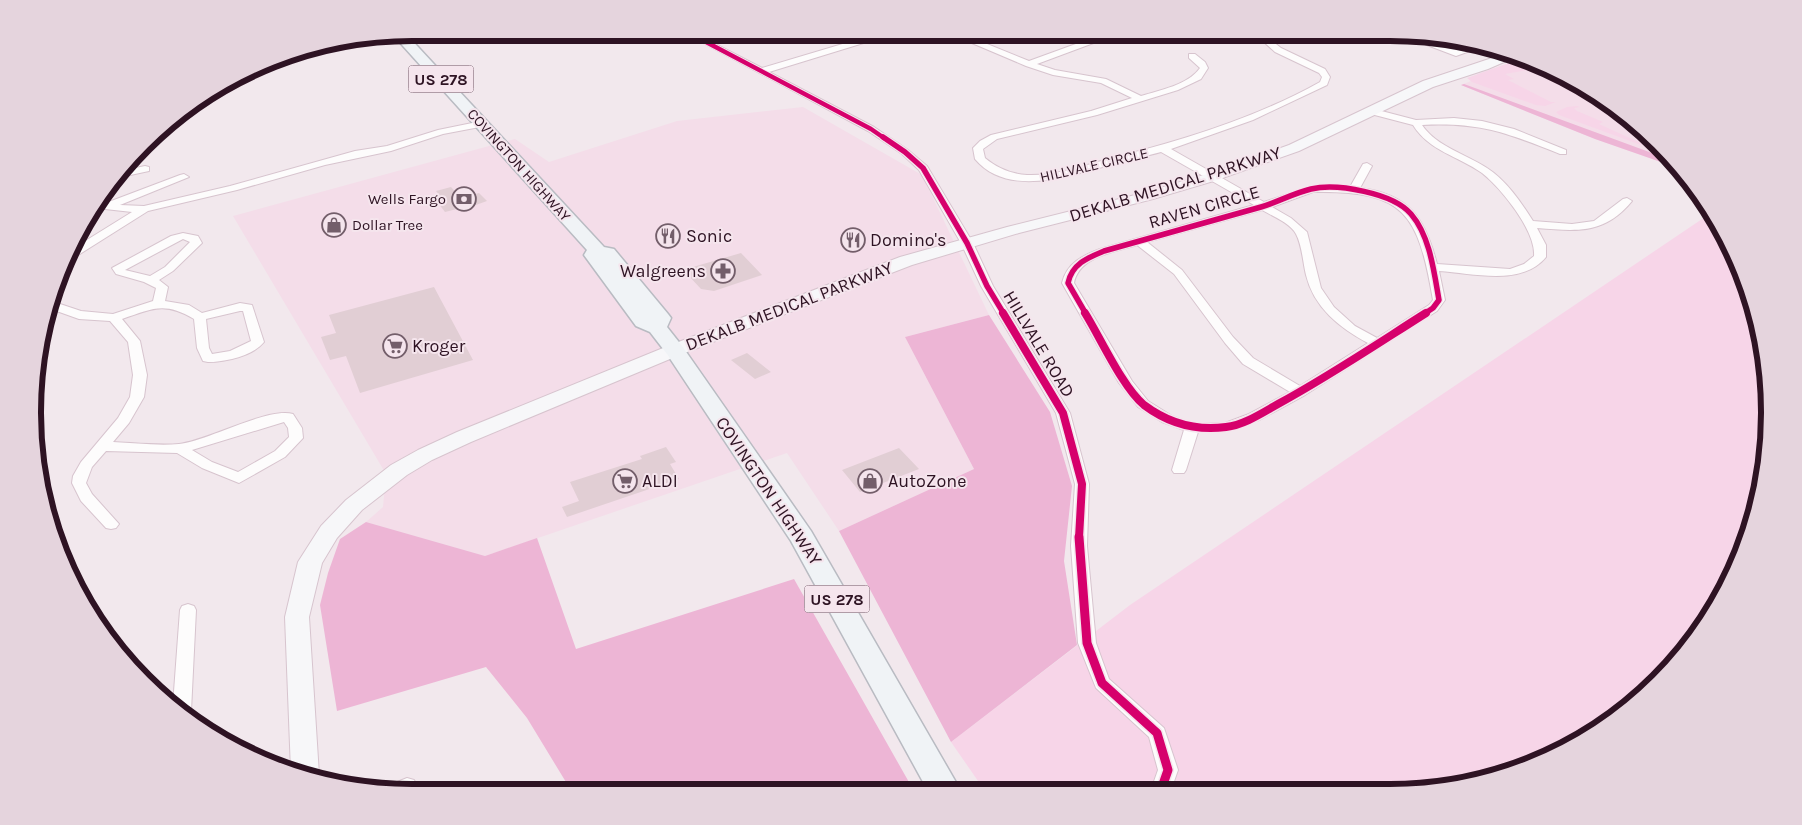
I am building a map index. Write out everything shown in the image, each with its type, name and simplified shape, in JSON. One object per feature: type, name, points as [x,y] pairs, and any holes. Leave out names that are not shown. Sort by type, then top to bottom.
[{"type":"main road","name":"COVINGTON HIGHWAY","points":[[405,41],[478,125],[598,251],[593,256],[643,322],[657,328],[675,350],[802,537],[942,784]]},
{"type":"main road","name":"DEKALB MEDICAL PARKWAY","points":[[305,768],[297,617],[310,562],[329,532],[354,505],[376,486],[425,455],[675,350],[906,261],[1013,230],[1148,196],[1212,177],[1294,148],[1428,84],[1502,59]]},
{"type":"street","name":"HILLVALE ROAD","points":[[706,41],[871,129],[905,152],[923,168],[967,244],[988,286],[1063,413],[1082,484],[1079,546],[1087,643],[1102,683],[1157,733],[1168,770],[1163,784]]},
{"type":"street","points":[[762,71],[862,41]]},
{"type":"street","points":[[975,41],[1053,72],[1103,81],[1141,99]]},
{"type":"street","points":[[1029,64],[1089,41]]},
{"type":"street","name":"HILLVALE CIRCLE","points":[[1192,56],[1204,68],[1198,77],[1175,88],[1094,113],[994,137],[983,142],[978,148],[980,159],[988,166],[1010,176],[1035,178],[1078,171],[1164,149],[1246,120],[1324,82],[1326,77],[1322,71],[1272,46],[1267,41]]},
{"type":"street","points":[[1429,43],[1456,54],[1469,50]]},
{"type":"street","points":[[1370,111],[1416,123],[1454,122],[1482,124],[1511,130],[1563,152]]},
{"type":"street","points":[[1416,123],[1420,132],[1431,140],[1486,172],[1500,184],[1530,224],[1540,245],[1540,257],[1528,266],[1511,273],[1434,267]]},
{"type":"street","points":[[104,206],[144,209],[233,188],[250,188],[294,180],[316,170],[323,162],[404,150],[469,130],[478,125]]},
{"type":"street","points":[[1164,149],[1264,206],[1287,220],[1301,232],[1315,288],[1330,310],[1351,329],[1377,343]]},
{"type":"street","points":[[1354,189],[1366,166]]},
{"type":"street","points":[[129,173],[145,169]]},
{"type":"street","points":[[105,205],[184,177]]},
{"type":"street","name":"RAVEN CIRCLE","points":[[1312,189],[1354,189],[1380,196],[1410,212],[1434,267],[1439,300],[1433,308],[1300,392],[1254,418],[1227,427],[1192,428],[1167,418],[1143,404],[1126,383],[1068,283],[1069,274],[1080,262],[1104,251],[1264,206],[1312,189]]},
{"type":"street","points":[[1530,224],[1572,227],[1597,224],[1627,201]]},
{"type":"street","points":[[79,251],[144,209]]},
{"type":"street","points":[[150,281],[169,269],[196,243],[194,238],[183,236],[175,238],[118,268],[120,272],[150,281],[158,283],[162,287],[159,303]]},
{"type":"street","points":[[1140,242],[1178,272],[1229,340],[1248,361],[1300,392]]},
{"type":"street","points":[[57,307],[79,315],[114,318],[159,303],[185,308],[200,317],[240,307],[248,308],[258,342],[231,354],[208,358],[203,348],[200,317]]},
{"type":"street","points":[[111,524],[86,496],[80,483],[80,476],[86,465],[124,420],[137,397],[140,375],[134,341],[114,318]]},
{"type":"street","points":[[104,446],[180,449],[274,419],[288,417],[295,428],[296,438],[280,454],[238,478],[207,465],[180,449]]},
{"type":"street","points":[[1180,470],[1192,428]]},
{"type":"street","points":[[182,704],[188,610]]},
{"type":"shaded area","points":[[1512,62],[1554,80],[1575,91],[1616,118],[1665,163],[1595,139],[1461,85],[1471,81],[1478,74]]},
{"type":"shaded area","points":[[1512,62],[1531,69],[1505,74],[1514,79],[1508,80],[1551,102],[1556,102],[1545,106],[1536,105],[1472,82],[1467,78]]},
{"type":"shaded area","points":[[1464,84],[1656,155],[1665,163],[1595,139],[1461,85]]},
{"type":"shaded area","points":[[803,107],[922,175],[989,315],[905,337],[974,469],[839,531],[787,453],[485,556],[366,522],[383,507],[386,474],[233,216],[515,139],[549,162],[677,121]]},
{"type":"shaded area","points":[[1567,107],[1580,107],[1574,108],[1577,111],[1603,122],[1599,124],[1643,144],[1641,145],[1559,115],[1556,112]]},
{"type":"shaded area","points":[[1705,217],[1732,270],[1741,293],[1754,340],[1758,364],[1761,412],[1758,461],[1754,485],[1741,532],[1732,555],[1711,598],[1698,619],[1684,639],[1652,675],[1616,707],[1596,721],[1554,745],[1509,764],[1462,777],[1438,781],[1390,784],[980,784],[951,742],[1130,605]]},
{"type":"shaded area","points":[[989,315],[1050,412],[1072,486],[1064,561],[1077,645],[951,742],[839,531],[974,469],[905,337]]},
{"type":"shaded area","points":[[366,522],[485,556],[537,538],[576,649],[794,579],[910,784],[567,784],[527,718],[486,667],[337,711],[320,605],[328,573],[340,539]]},
{"type":"building","name":"Wells Fargo","points":[[451,187],[461,198],[479,193],[487,201],[459,211],[457,209],[445,212],[438,203],[445,202],[436,191]]},
{"type":"building","name":"Walgreens","points":[[741,253],[762,275],[714,291],[701,289],[688,275],[691,274],[686,269]]},
{"type":"building","name":"Kroger","points":[[434,287],[473,360],[360,393],[346,356],[330,360],[321,337],[336,333],[329,315]]},
{"type":"building","points":[[747,353],[771,372],[755,379],[731,360]]},
{"type":"building","name":"ALDI","points":[[666,447],[676,462],[670,464],[679,479],[567,517],[562,507],[579,501],[570,482],[642,459],[640,456]]},
{"type":"building","name":"AutoZone","points":[[899,448],[919,469],[860,492],[842,470]]},
{"type":"cycle path","points":[[704,41],[871,129],[905,152],[923,168],[967,243],[987,286],[1063,413],[1082,484],[1079,546],[1087,643],[1102,683],[1157,733],[1168,770],[1163,784]]},
{"type":"cycle path","points":[[1312,189],[1350,190],[1377,195],[1390,199],[1410,213],[1421,231],[1432,267],[1439,300],[1433,308],[1300,392],[1254,417],[1227,427],[1192,428],[1167,419],[1143,404],[1126,383],[1068,283],[1072,271],[1081,262],[1104,251],[1264,206],[1312,189]]},
{"type":"place","name":"Wells Fargo","points":[[464,199]]},
{"type":"place","name":"Dollar Tree","points":[[334,225]]},
{"type":"place","name":"Sonic","points":[[668,236]]},
{"type":"place","name":"Domino's","points":[[853,240]]},
{"type":"place","name":"Walgreens","points":[[723,271]]},
{"type":"place","name":"Kroger","points":[[395,346]]},
{"type":"place","name":"ALDI","points":[[625,481]]},
{"type":"place","name":"AutoZone","points":[[870,481]]}]
